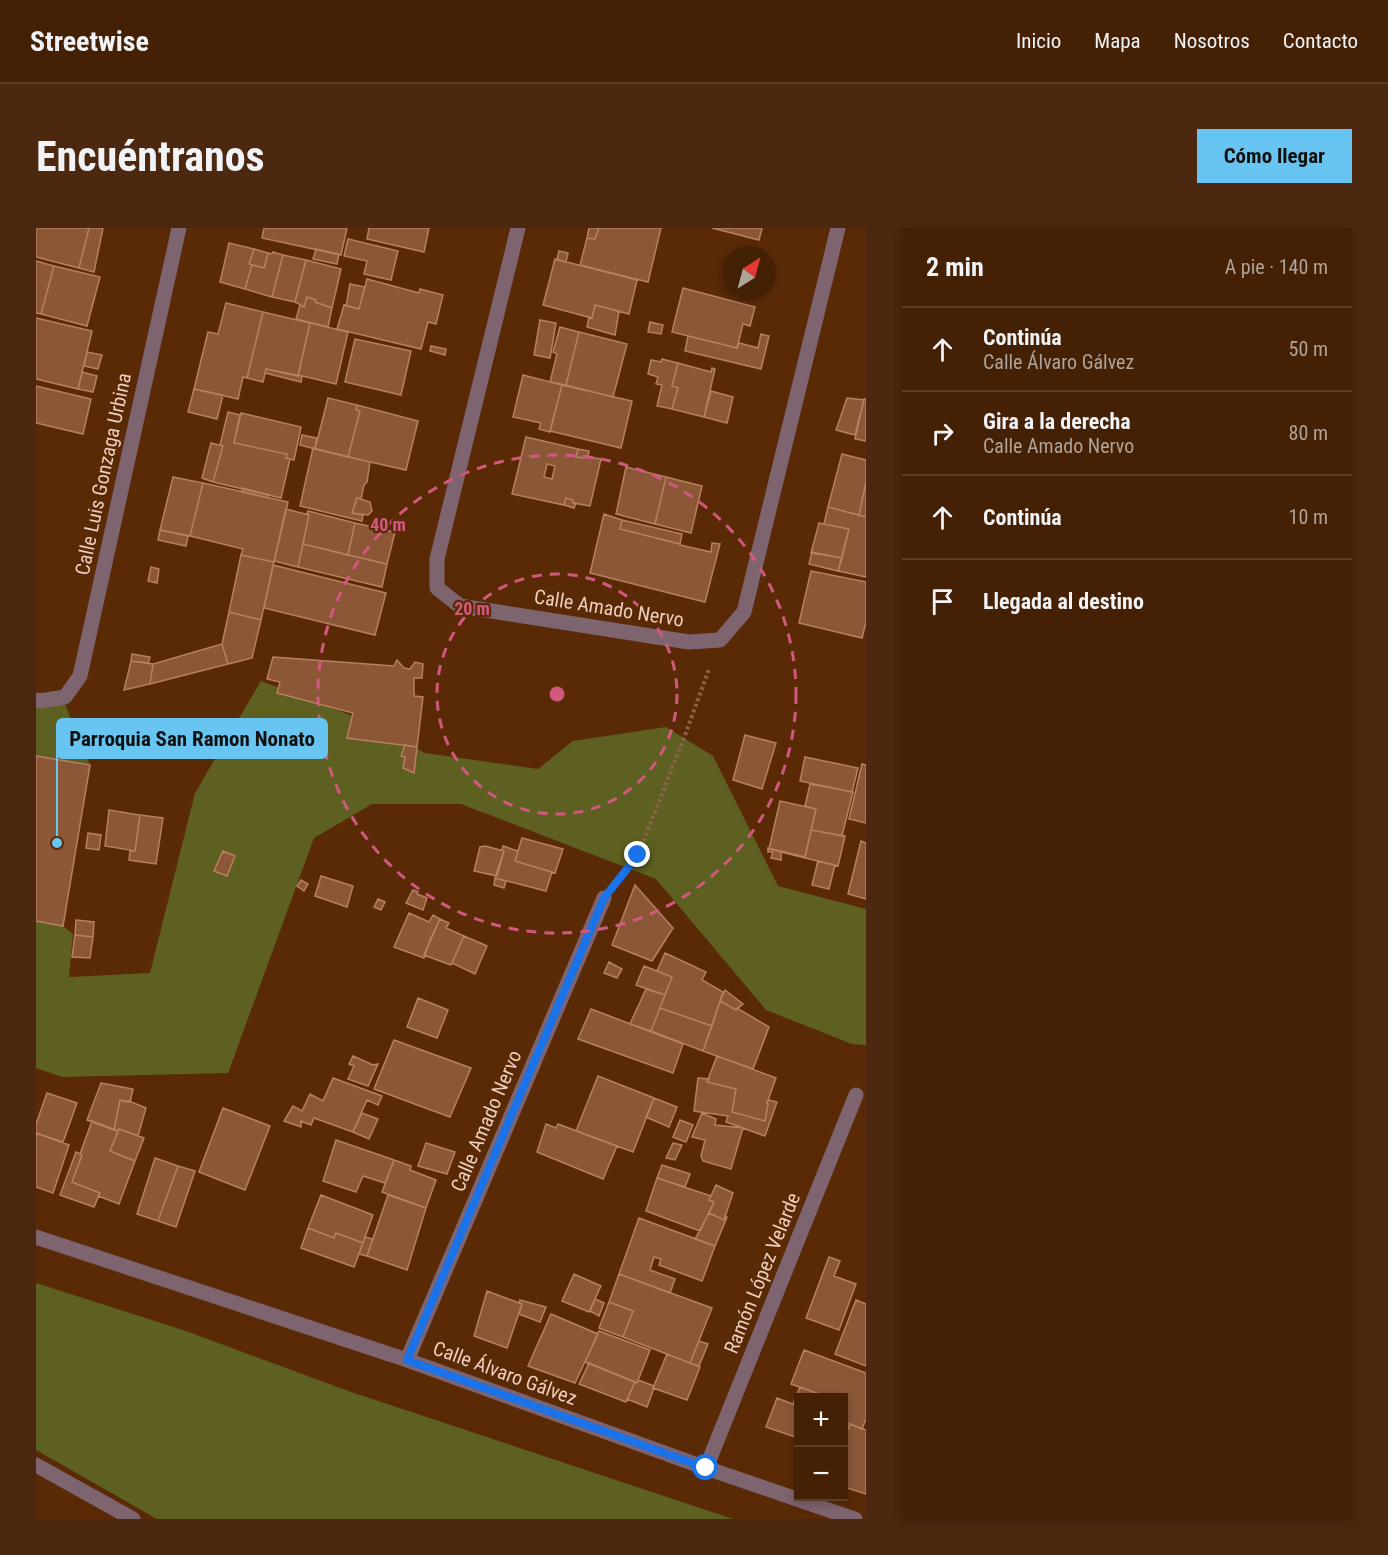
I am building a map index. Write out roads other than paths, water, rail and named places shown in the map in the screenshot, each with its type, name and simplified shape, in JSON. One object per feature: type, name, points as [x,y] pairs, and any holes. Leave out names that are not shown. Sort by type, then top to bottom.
[{"type":"street","name":"Calle Luis Gonzaga Urbina","points":[[36,700],[65,697],[80,676],[179,228]]},
{"type":"street","name":"Calle Amado Nervo","points":[[518,228],[437,559],[437,588],[460,606],[689,642],[720,640],[744,612],[838,228]]},
{"type":"street","name":"Calle Amado Nervo","points":[[407,1360],[604,898]]},
{"type":"street","name":"Ramón López Velarde","points":[[706,1468],[856,1095]]},
{"type":"street","name":"Calle Álvaro Gálvez","points":[[36,1237],[407,1360],[855,1519]]},
{"type":"street","points":[[36,1465],[133,1519]]},
{"type":"place","name":"Parroquia San Ramon Nonato","points":[[57,843]]}]
